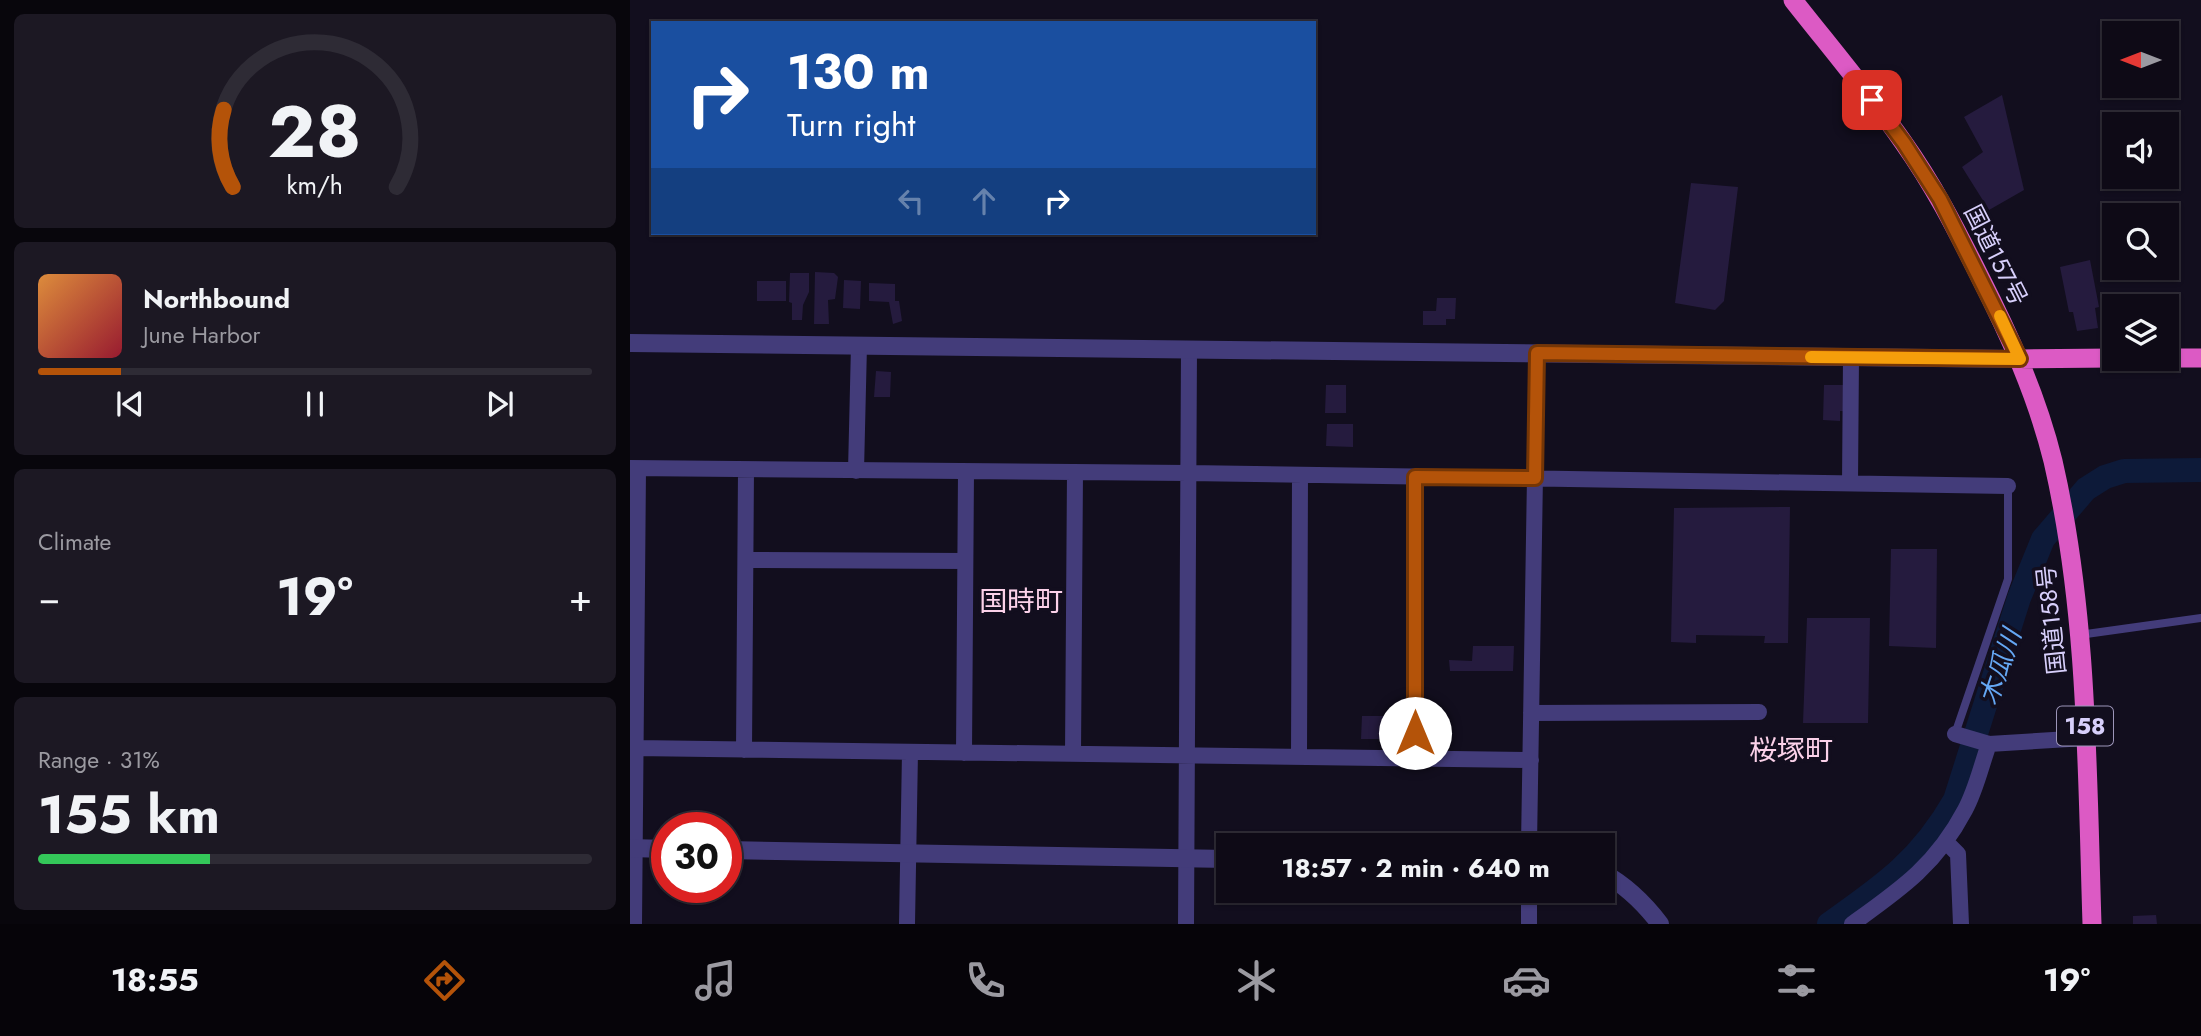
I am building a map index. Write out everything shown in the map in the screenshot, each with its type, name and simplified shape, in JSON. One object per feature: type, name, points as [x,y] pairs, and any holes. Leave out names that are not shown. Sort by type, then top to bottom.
[{"type":"highway","name":"国道157号","points":[[1793,0],[1857,79],[1904,143],[1940,199],[2020,359]]},
{"type":"highway","points":[[2020,359],[2102,358]]},
{"type":"highway","points":[[2179,358],[2201,358]]},
{"type":"highway","name":"国道158号","points":[[2020,359],[2052,458],[2067,529],[2079,635],[2086,738],[2092,924]]},
{"type":"street","points":[[630,343],[2020,359]]},
{"type":"street","points":[[856,471],[859,345]]},
{"type":"street","points":[[1186,924],[1189,349]]},
{"type":"street","points":[[1529,833],[1537,353]]},
{"type":"street","points":[[1850,483],[1851,357]]},
{"type":"street","points":[[634,924],[634,469],[1188,473],[2008,486]]},
{"type":"street","points":[[744,750],[746,470]]},
{"type":"street","points":[[964,753],[966,472]]},
{"type":"street","points":[[1073,754],[1075,472]]},
{"type":"street","points":[[1299,757],[1300,475]]},
{"type":"street","points":[[1415,477],[1415,758]]},
{"type":"street","points":[[746,560],[965,561]]},
{"type":"street","points":[[1531,713],[1759,712]]},
{"type":"street","points":[[1958,735],[1985,743],[2086,738]]},
{"type":"street","points":[[1852,924],[1894,894],[1931,862],[1946,842],[1966,808],[1985,743]]},
{"type":"street","points":[[635,748],[1531,760]]},
{"type":"street","points":[[907,924],[910,752]]},
{"type":"street","points":[[1946,842],[1958,854],[1961,924]]},
{"type":"street","points":[[632,848],[651,849]]},
{"type":"street","points":[[742,850],[1216,859]]},
{"type":"street","points":[[1615,879],[1639,898],[1660,924]]},
{"type":"street","points":[[1529,903],[1529,924]]},
{"type":"lane","points":[[1958,735],[2008,579],[2008,486]]},
{"type":"lane","points":[[2079,635],[2201,618]]},
{"type":"building","points":[[2002,95],[2024,190],[1989,210],[1962,167],[1983,152],[1964,117]]},
{"type":"building","points":[[1691,183],[1738,187],[1724,301],[1715,310],[1675,303]]},
{"type":"building","points":[[2090,260],[2099,307],[2095,308],[2098,328],[2077,331],[2073,312],[2069,312],[2060,267]]},
{"type":"building","points":[[815,272],[834,273],[838,277],[835,299],[828,300],[829,324],[814,324]]},
{"type":"building","points":[[790,273],[809,273],[809,292],[803,305],[802,320],[792,320],[792,303],[789,302]]},
{"type":"building","points":[[844,280],[861,281],[860,309],[843,308]]},
{"type":"building","points":[[757,281],[786,281],[786,301],[757,301]]},
{"type":"building","points":[[869,283],[895,284],[895,301],[899,301],[902,321],[893,324],[889,302],[869,301]]},
{"type":"building","points":[[1437,298],[1456,298],[1455,319],[1446,319],[1446,325],[1423,325],[1423,311],[1436,311]]},
{"type":"building","points":[[876,371],[891,372],[890,397],[874,397]]},
{"type":"building","points":[[1326,385],[1346,385],[1346,413],[1325,413]]},
{"type":"building","points":[[1824,385],[1845,385],[1844,411],[1840,411],[1840,421],[1823,420]]},
{"type":"building","points":[[1327,424],[1353,424],[1353,447],[1326,446]]},
{"type":"building","points":[[1790,507],[1788,643],[1764,643],[1765,636],[1696,635],[1696,643],[1671,642],[1674,508]]},
{"type":"building","points":[[1891,549],[1937,549],[1936,648],[1889,646]]},
{"type":"building","points":[[1807,618],[1870,618],[1868,723],[1803,723]]},
{"type":"building","points":[[1473,646],[1514,646],[1513,671],[1450,671],[1449,660],[1472,661]]},
{"type":"building","points":[[1362,716],[1389,716],[1388,739],[1361,739]]},
{"type":"building","points":[[2156,915],[2157,924],[2133,924],[2133,916]]},
{"type":"waterway","name":"木瓜川","points":[[1829,924],[1884,884],[1914,856],[1955,800],[2019,598],[2043,539],[2086,489],[2105,477],[2124,471],[2201,470]]},
{"type":"slow traffic","points":[[1811,357],[2020,359],[2000,316]]},
{"type":"district","name":"国時町","points":[[1021,601]]},
{"type":"district","name":"桜塚町","points":[[1791,750]]},
{"type":"route","points":[[1415,733],[1415,477],[1535,478],[1537,353],[2020,359],[1940,199],[1872,100]]}]
